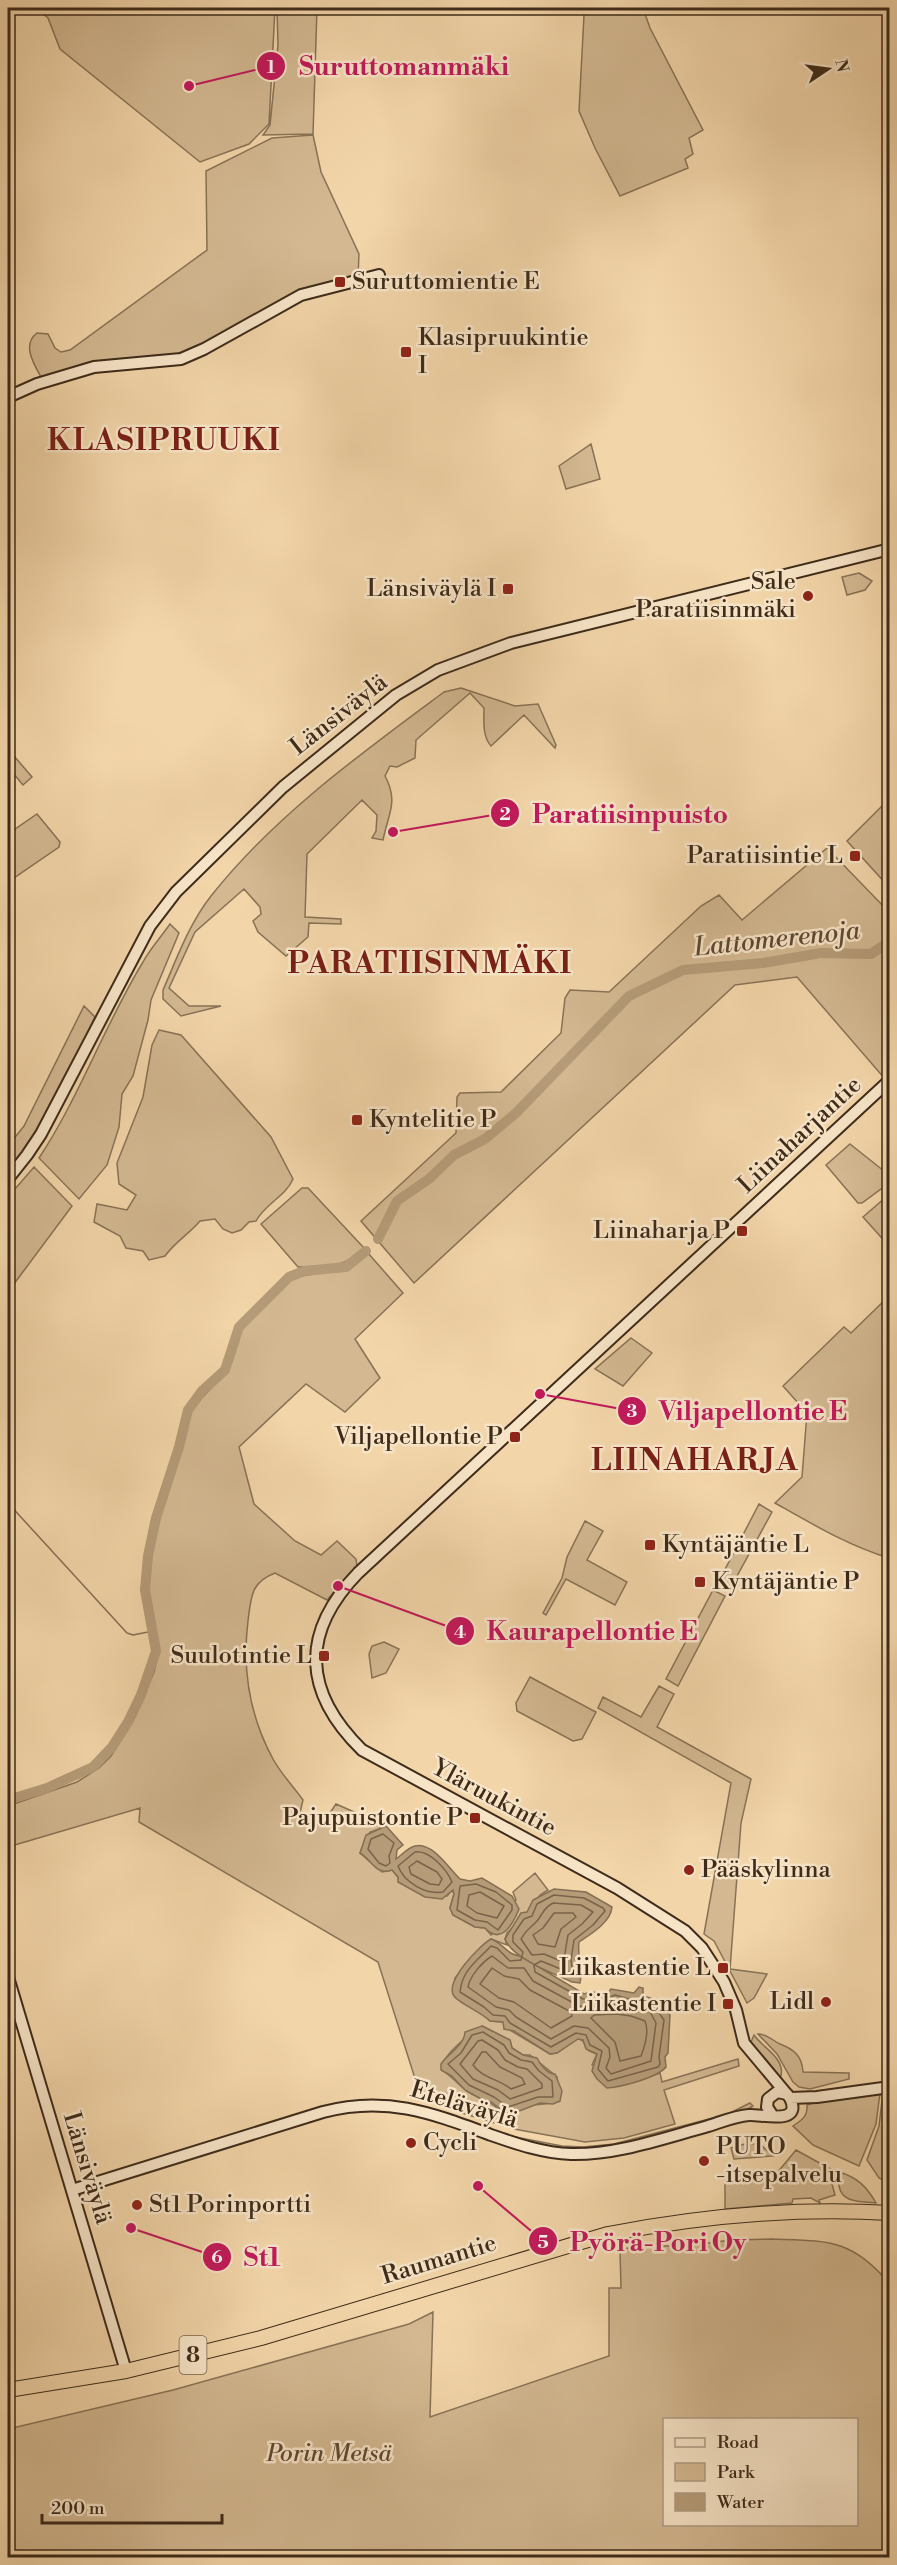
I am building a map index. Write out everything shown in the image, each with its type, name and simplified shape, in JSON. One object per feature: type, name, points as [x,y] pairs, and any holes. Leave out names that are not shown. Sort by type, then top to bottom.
[{"type":"highway","name":"Raumantie","points":[[8,2390],[126,2371],[261,2338],[608,2234],[665,2223],[745,2213],[858,2211],[890,2213]]},
{"type":"main road","points":[[8,397],[37,384],[94,367],[182,359],[302,295],[379,275]]},
{"type":"main road","name":"Länsiväylä","points":[[8,1179],[40,1134],[150,926],[176,892],[283,787],[384,704],[438,670],[511,643],[890,549]]},
{"type":"main road","name":"Liinaharjantie","points":[[395,1538],[890,1080]]},
{"type":"main road","name":"Yläruukintie","points":[[395,1538],[343,1588],[322,1622],[318,1636],[317,1670],[321,1692],[336,1722],[371,1756],[617,1888],[685,1931],[702,1948],[724,1982],[744,2043],[764,2070],[788,2096]]},
{"type":"main road","name":"Länsiväylä","points":[[8,1977],[126,2371]]},
{"type":"main road","name":"Yläruukintie","points":[[764,2070],[769,2097]]},
{"type":"main road","points":[[817,2097],[782,2118],[773,2116],[767,2108],[769,2097],[777,2092],[788,2096],[817,2097],[890,2088]]},
{"type":"main road","points":[[788,2096],[793,2106],[791,2111]]},
{"type":"main road","name":"Eteläväylä","points":[[743,2116],[769,2097]]},
{"type":"main road","name":"Eteläväylä","points":[[72,2190],[323,2112],[361,2104],[399,2106],[418,2110],[514,2143],[570,2154],[622,2148],[743,2116],[773,2116]]},
{"type":"green space","points":[[36,8],[275,8],[269,124],[249,144],[200,162],[60,49],[48,18]]},
{"type":"green space","points":[[277,8],[317,8],[313,134],[263,135],[270,125],[278,45]]},
{"type":"green space","points":[[577,8],[643,8],[650,28],[703,130],[689,138],[693,154],[685,159],[688,168],[620,196],[579,111],[584,15]]},
{"type":"green space","points":[[313,135],[321,172],[359,254],[358,277],[300,291],[202,346],[181,355],[107,360],[41,377],[30,354],[30,343],[37,333],[48,334],[55,348],[61,352],[70,350],[207,250],[206,171],[272,138]]},
{"type":"green space","points":[[591,444],[600,479],[566,489],[559,466]]},
{"type":"green space","points":[[859,573],[872,581],[865,590],[847,595],[842,577]]},
{"type":"green space","points":[[461,688],[515,706],[538,704],[556,745],[555,748],[524,715],[491,746],[485,733],[484,708],[470,693],[416,740],[415,758],[397,767],[390,766],[385,776],[392,801],[383,840],[372,838],[376,831],[377,815],[362,800],[307,854],[305,917],[341,919],[341,924],[309,923],[308,937],[286,956],[258,932],[253,921],[261,914],[260,907],[244,889],[195,932],[169,988],[189,1006],[221,1006],[181,1016],[163,999],[163,990],[196,918],[211,896],[263,839],[321,786],[444,692]]},
{"type":"green space","points":[[8,749],[32,777],[23,785],[8,767]]},
{"type":"green space","points":[[889,799],[889,887],[847,841]]},
{"type":"green space","points":[[37,814],[60,842],[59,847],[8,882],[8,834]]},
{"type":"green space","points":[[827,848],[889,912],[890,1070],[885,1079],[797,977],[735,985],[414,1283],[361,1221],[456,1133],[457,1097],[460,1093],[501,1092],[561,1033],[565,998],[570,990],[609,992],[701,906],[719,895],[742,920]]},
{"type":"green space","points":[[170,924],[179,933],[151,1000],[133,1076],[122,1094],[119,1127],[107,1165],[79,1199],[39,1158],[67,1110],[129,986],[149,952]]},
{"type":"green space","points":[[84,1006],[95,1017],[45,1117],[8,1173],[8,1146],[24,1126]]},
{"type":"green space","points":[[159,1030],[181,1035],[271,1137],[293,1179],[286,1190],[256,1221],[249,1222],[241,1230],[232,1233],[223,1229],[215,1219],[200,1221],[165,1256],[149,1260],[143,1251],[126,1248],[120,1236],[94,1222],[97,1204],[127,1210],[136,1195],[119,1184],[117,1163],[143,1097],[152,1045]]},
{"type":"green space","points":[[850,1144],[889,1175],[889,1183],[862,1203],[858,1203],[826,1165]]},
{"type":"green space","points":[[34,1167],[72,1206],[8,1292],[8,1197]]},
{"type":"green space","points":[[302,1188],[308,1188],[364,1248],[341,1264],[298,1267],[261,1224]]},
{"type":"green space","points":[[886,1197],[889,1197],[889,1246],[863,1217]]},
{"type":"green space","points":[[368,1253],[403,1293],[355,1339],[380,1378],[345,1412],[306,1384],[239,1447],[254,1504],[295,1541],[321,1555],[337,1541],[356,1559],[357,1566],[327,1600],[275,1573],[257,1586],[250,1605],[246,1657],[249,1692],[258,1726],[276,1765],[303,1800],[300,1813],[321,1826],[336,1804],[361,1815],[385,1821],[379,1829],[370,1832],[360,1853],[382,1872],[392,1870],[398,1877],[447,1896],[452,1890],[454,1894],[450,1908],[453,1915],[475,1927],[485,1928],[491,1935],[516,1900],[513,1892],[535,1873],[548,1890],[540,1895],[527,1913],[507,1933],[505,1939],[507,1945],[491,1939],[455,1978],[455,1997],[481,2012],[490,2021],[503,2022],[508,2029],[550,2054],[557,2053],[578,2038],[583,2041],[589,2051],[597,2054],[592,2065],[627,2083],[660,2073],[662,2082],[738,2059],[739,2066],[664,2090],[675,2124],[624,2138],[585,2142],[514,2129],[462,2113],[419,2091],[378,1962],[139,1822],[140,1808],[8,1847],[8,1806],[77,1782],[99,1768],[111,1756],[133,1721],[154,1672],[158,1653],[148,1584],[154,1537],[193,1407],[225,1374],[232,1361],[240,1332],[247,1321],[294,1277],[347,1269]],"holes":[[[482,2026],[510,2040],[512,2048],[523,2055],[530,2055],[557,2077],[560,2101],[497,2108],[468,2092],[442,2070],[451,2052]]]},
{"type":"green space","points":[[889,1296],[889,1558],[845,1541],[775,1503],[802,1477],[807,1413],[783,1386],[844,1327],[851,1333]]},
{"type":"green space","points":[[631,1338],[652,1353],[623,1386],[595,1369]]},
{"type":"green space","points":[[759,1504],[772,1512],[731,1587],[719,1581]]},
{"type":"green space","points":[[585,1521],[603,1531],[587,1560],[627,1582],[615,1605],[566,1579],[546,1615],[543,1613],[562,1578],[567,1557]]},
{"type":"green space","points":[[713,1590],[725,1596],[678,1686],[666,1679]]},
{"type":"green space","points":[[384,1642],[399,1649],[386,1673],[372,1678],[369,1654],[372,1646]]},
{"type":"green space","points":[[530,1677],[596,1712],[582,1739],[573,1741],[517,1711],[516,1703]]},
{"type":"green space","points":[[659,1686],[674,1694],[657,1727],[751,1779],[741,1823],[730,1969],[767,1974],[754,1998],[747,2003],[714,1941],[704,1934],[731,1783],[598,1708],[603,1697],[641,1717]]},
{"type":"green space","points":[[758,2034],[767,2036],[793,2051],[801,2061],[803,2072],[849,2073],[849,2079],[810,2089],[799,2087],[793,2082],[777,2054]]},
{"type":"green space","points":[[754,2035],[777,2059],[781,2076],[777,2078],[753,2050],[751,2042]]},
{"type":"green space","points":[[883,2092],[889,2092],[889,2183],[879,2178],[867,2160],[879,2126]]},
{"type":"green space","points":[[880,2093],[876,2124],[859,2166],[813,2145],[793,2126],[804,2117],[807,2105],[828,2099]]},
{"type":"green space","points":[[750,2103],[753,2106],[743,2112],[652,2139],[605,2148],[561,2149],[515,2139],[516,2137],[562,2146],[583,2147],[614,2144],[728,2114]]},
{"type":"green space","points":[[748,2143],[761,2145],[773,2156],[734,2159],[731,2148]]},
{"type":"green space","points":[[796,2150],[834,2171],[832,2184],[835,2195],[819,2200],[820,2203],[811,2198],[793,2199],[792,2203],[725,2209],[725,2174],[777,2173]]},
{"type":"green space","points":[[839,2172],[861,2183],[876,2203],[847,2198],[840,2189]]},
{"type":"green space","name":"Porin Metsä","points":[[772,2239],[823,2242],[850,2250],[862,2257],[889,2283],[889,2557],[8,2557],[8,2429],[173,2390],[409,2324],[433,2312],[430,2417],[609,2356],[609,2288],[621,2288],[620,2250],[636,2246],[685,2246],[731,2240]]},
{"type":"water","points":[[386,1826],[403,1845],[397,1850],[396,1859],[415,1846],[428,1848],[440,1857],[460,1879],[470,1881],[482,1878],[512,1896],[519,1909],[513,1922],[505,1931],[496,1935],[485,1928],[475,1927],[453,1915],[450,1908],[453,1890],[442,1899],[425,1897],[398,1882],[398,1877],[392,1870],[382,1871],[374,1866],[360,1853],[366,1835]]},
{"type":"water","points":[[554,1889],[586,1892],[612,1907],[604,1923],[579,1942],[580,1983],[572,1982],[525,1959],[509,1946],[505,1939],[521,1913],[527,1912],[533,1900]]},
{"type":"water","points":[[491,1939],[584,1994],[592,1992],[607,1994],[611,1989],[634,1993],[639,1987],[643,1988],[643,1996],[657,2000],[670,2015],[666,2067],[647,2078],[607,2088],[592,2071],[597,2054],[586,2049],[583,2040],[578,2039],[557,2053],[550,2054],[514,2031],[504,2029],[503,2022],[490,2021],[461,2002],[454,1996],[452,1990],[458,1973],[479,1948]]},
{"type":"water","points":[[482,2026],[510,2040],[512,2048],[523,2055],[537,2058],[544,2069],[555,2074],[562,2091],[560,2101],[553,2104],[540,2103],[514,2113],[506,2113],[491,2102],[465,2090],[452,2076],[441,2070],[441,2064],[462,2041],[465,2032]]},
{"type":"waterway","name":"Lattomerenoja","points":[[378,1239],[397,1201],[429,1179],[454,1155],[485,1139],[516,1113],[629,996],[683,970],[763,963],[821,953],[871,954],[890,941]]},
{"type":"waterway","name":"Lattomerenoja","points":[[8,1800],[47,1788],[93,1767],[112,1747],[128,1722],[141,1695],[156,1651],[145,1590],[148,1556],[156,1518],[179,1447],[188,1410],[202,1391],[225,1370],[239,1327],[289,1277],[304,1271],[346,1267],[366,1251]]},
{"type":"waterway","points":[[8,1503],[127,1633],[133,1635],[153,1631]]},
{"type":"place","name":"Suruttomanmäki","points":[[189,86]]},
{"type":"place","name":"Suruttomientie E","points":[[340,282]]},
{"type":"place","name":"Klasipruukintie I","points":[[406,352]]},
{"type":"place","name":"Länsiväylä I","points":[[508,589]]},
{"type":"place","name":"Sale Paratiisinmäki","points":[[808,596]]},
{"type":"place","name":"Paratiisinpuisto","points":[[393,832]]},
{"type":"place","name":"Paratiisintie L","points":[[855,856]]},
{"type":"place","name":"Kyntelitie P","points":[[357,1120]]},
{"type":"place","name":"Liinaharja P","points":[[742,1231]]},
{"type":"place","name":"Viljapellontie E","points":[[540,1394]]},
{"type":"place","name":"Viljapellontie P","points":[[515,1437]]},
{"type":"place","name":"Kyntäjäntie L","points":[[650,1545]]},
{"type":"place","name":"Kyntäjäntie P","points":[[700,1582]]},
{"type":"place","name":"Kaurapellontie E","points":[[338,1586]]},
{"type":"place","name":"Suulotintie L","points":[[324,1656]]},
{"type":"place","name":"Pajupuistontie P","points":[[475,1818]]},
{"type":"place","name":"Pääskylinna","points":[[689,1870]]},
{"type":"place","name":"Liikastentie L","points":[[723,1968]]},
{"type":"place","name":"Lidl","points":[[826,2002]]},
{"type":"place","name":"Liikastentie I","points":[[728,2004]]},
{"type":"place","name":"Cycli","points":[[411,2143]]},
{"type":"place","name":"PUTO -itsepalvelu","points":[[704,2161]]},
{"type":"place","name":"Pyörä-Pori Oy","points":[[478,2186]]},
{"type":"place","name":"St1 Porinportti","points":[[137,2205]]},
{"type":"place","name":"St1","points":[[131,2228]]},
{"type":"district","name":"KLASIPRUUKI","points":[[164,441]]},
{"type":"district","name":"PARATIISINMÄKI","points":[[430,964]]},
{"type":"district","name":"LIINAHARJA","points":[[695,1461]]}]
